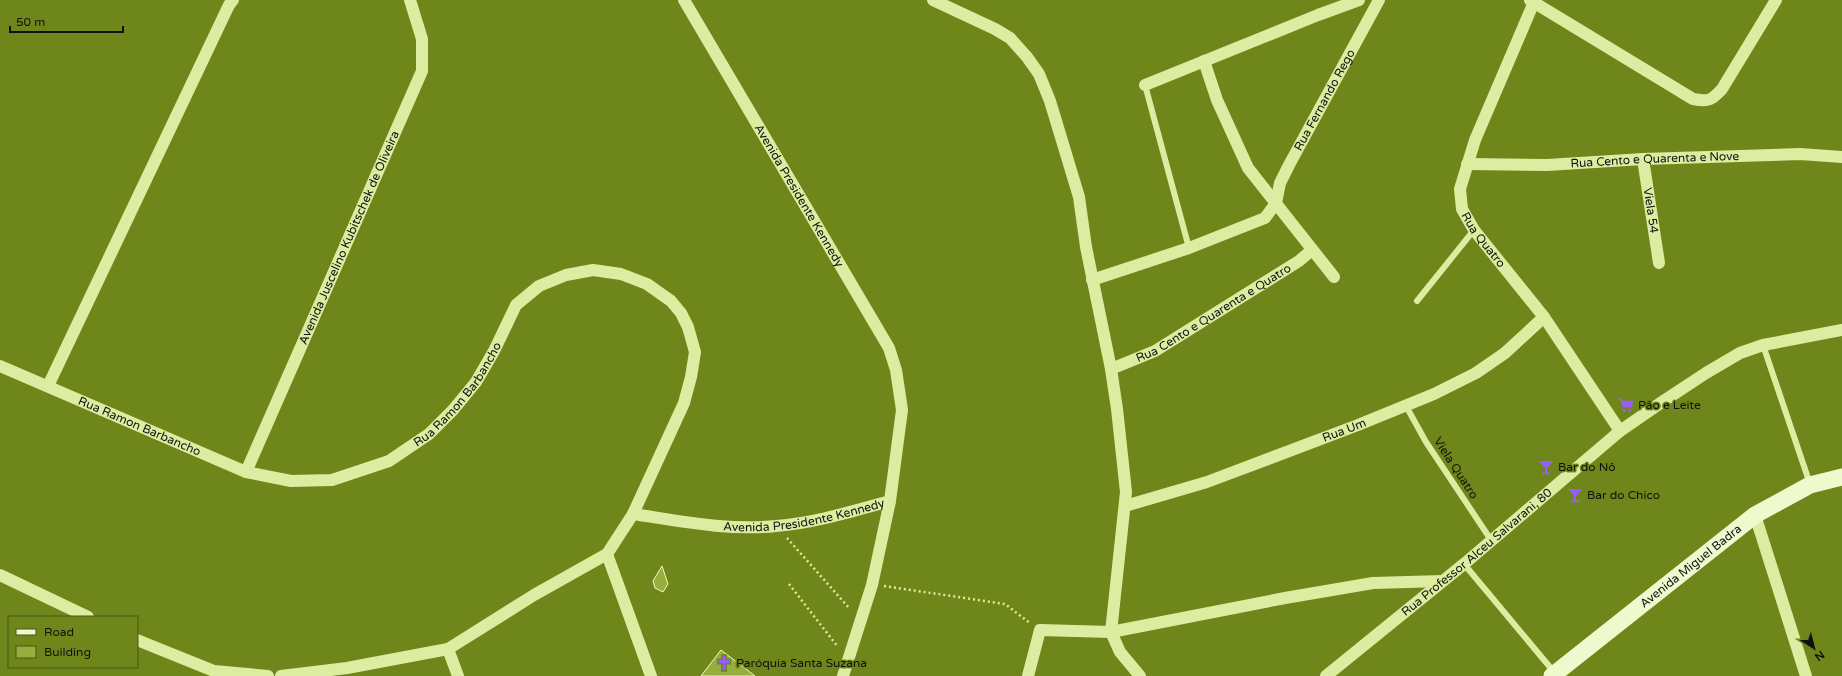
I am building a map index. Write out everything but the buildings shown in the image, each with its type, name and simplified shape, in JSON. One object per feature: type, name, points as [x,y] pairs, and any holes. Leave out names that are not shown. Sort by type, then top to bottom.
[{"type":"main road","name":"Avenida Miguel Badra","points":[[1554,675],[1755,515],[1810,485],[1842,477]]},
{"type":"street","points":[[48,386],[229,5],[233,0]]},
{"type":"street","name":"Avenida Juscelino Kubitschek de Oliveira","points":[[246,472],[422,71],[422,39],[410,0]]},
{"type":"street","name":"Avenida Presidente Kennedy","points":[[633,514],[736,527],[776,526],[831,516],[890,502],[902,410],[896,370],[889,348],[684,0]]},
{"type":"street","points":[[933,0],[995,29],[1010,38],[1027,57],[1039,74],[1050,101],[1079,197],[1086,247],[1111,369],[1117,409],[1126,492],[1111,632],[1120,652],[1140,676]]},
{"type":"street","points":[[1145,85],[1359,0]]},
{"type":"street","name":"Rua Fernando Rego","points":[[1276,203],[1280,183],[1289,164],[1379,0]]},
{"type":"street","points":[[1532,1],[1693,99],[1704,101],[1713,99],[1722,89],[1776,0]]},
{"type":"street","name":"Rua Quatro","points":[[1532,1],[1475,140],[1460,189],[1462,209],[1474,230],[1544,317],[1620,431]]},
{"type":"street","points":[[1204,61],[1217,100],[1248,168],[1334,277]]},
{"type":"street","name":"Rua Cento e Quarenta e Nove","points":[[1467,164],[1547,165],[1643,159],[1800,154],[1842,157]]},
{"type":"street","name":"Viela 54","points":[[1643,159],[1659,263]]},
{"type":"street","points":[[1092,280],[1189,248],[1257,223],[1265,218],[1276,203]]},
{"type":"street","name":"Rua Cento e Quarenta e Quatro","points":[[1111,369],[1155,351],[1299,261],[1312,250]]},
{"type":"street","name":"Rua Ramon Barbancho","points":[[0,366],[246,472],[291,480],[332,480],[389,461],[429,434],[453,410],[476,382],[494,351],[516,305],[539,286],[566,275],[593,270],[621,274],[647,284],[671,301],[681,313],[688,327],[695,352],[691,377],[684,403],[633,514]]},
{"type":"street","name":"Rua Um","points":[[1125,506],[1207,482],[1406,406],[1476,373],[1505,353],[1544,317]]},
{"type":"street","name":"Rua Professor Alceu Salvarani, 80","points":[[1326,676],[1464,564],[1620,431],[1706,373],[1740,353],[1764,345],[1842,330]]},
{"type":"street","points":[[843,676],[872,585],[890,502]]},
{"type":"street","points":[[281,676],[347,668],[448,649],[606,554],[633,514]]},
{"type":"street","points":[[1755,515],[1806,676]]},
{"type":"street","points":[[606,554],[651,676]]},
{"type":"street","points":[[0,575],[86,616]]},
{"type":"street","points":[[1028,676],[1040,630],[1111,632],[1285,598],[1373,583],[1442,581]]},
{"type":"street","points":[[138,640],[214,671],[268,676]]},
{"type":"street","points":[[448,649],[458,676]]},
{"type":"lane","points":[[1145,85],[1189,248]]},
{"type":"lane","points":[[1417,301],[1474,230]]},
{"type":"lane","points":[[1764,345],[1810,485]]},
{"type":"lane","name":"Viela Quatro","points":[[1406,406],[1426,442],[1491,540]]},
{"type":"lane","points":[[1464,564],[1554,675]]},
{"type":"path","points":[[785,536],[852,611]]},
{"type":"path","points":[[789,584],[841,651]]},
{"type":"path","points":[[872,585],[1005,604],[1040,630]]},
{"type":"place","name":"Pão e Leite","points":[[1626,405]]},
{"type":"place","name":"Bar do Nô","points":[[1546,467]]},
{"type":"place","name":"Bar do Chico","points":[[1575,495]]},
{"type":"place","name":"Paróquia Santa Suzana","points":[[724,663]]}]
